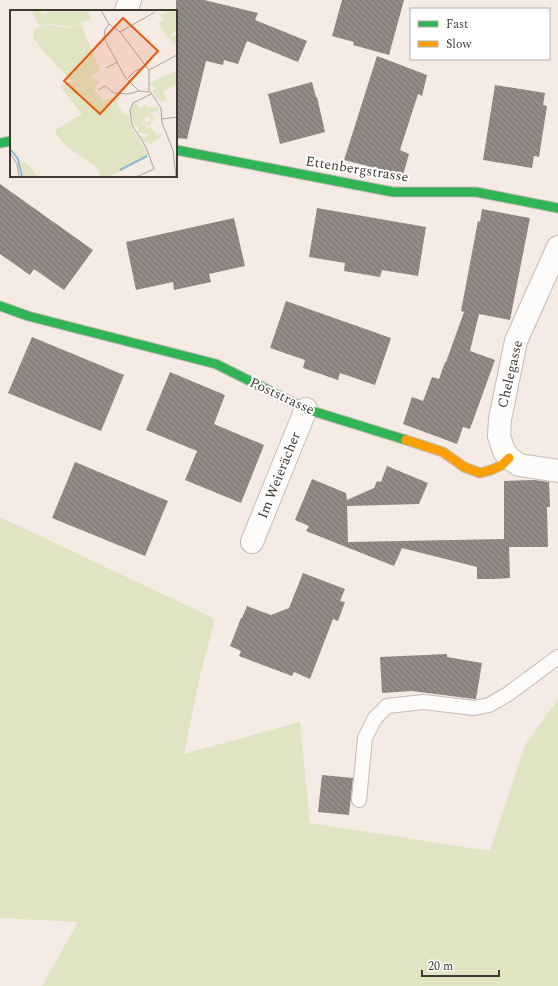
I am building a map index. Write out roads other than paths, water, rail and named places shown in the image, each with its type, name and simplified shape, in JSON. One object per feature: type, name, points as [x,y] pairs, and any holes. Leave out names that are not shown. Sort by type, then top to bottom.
[{"type":"street","points":[[126,10],[130,0]]},
{"type":"street","points":[[0,143],[10,141]]},
{"type":"street","name":"Ettenbergstrasse","points":[[177,150],[393,192],[476,192],[558,208]]},
{"type":"street","name":"Chelegasse","points":[[509,458],[504,451],[499,436],[500,419],[516,342],[558,247]]},
{"type":"street","name":"Poststrasse","points":[[0,306],[28,316],[216,364],[306,409],[443,452],[464,467],[480,473],[502,464],[509,458]]},
{"type":"street","name":"Im Weierächer","points":[[252,542],[306,409]]},
{"type":"street","points":[[509,458],[519,464],[558,471]]},
{"type":"lane","points":[[359,800],[365,738],[375,718],[387,706],[424,702],[474,708],[489,704],[508,694],[558,657]]}]
